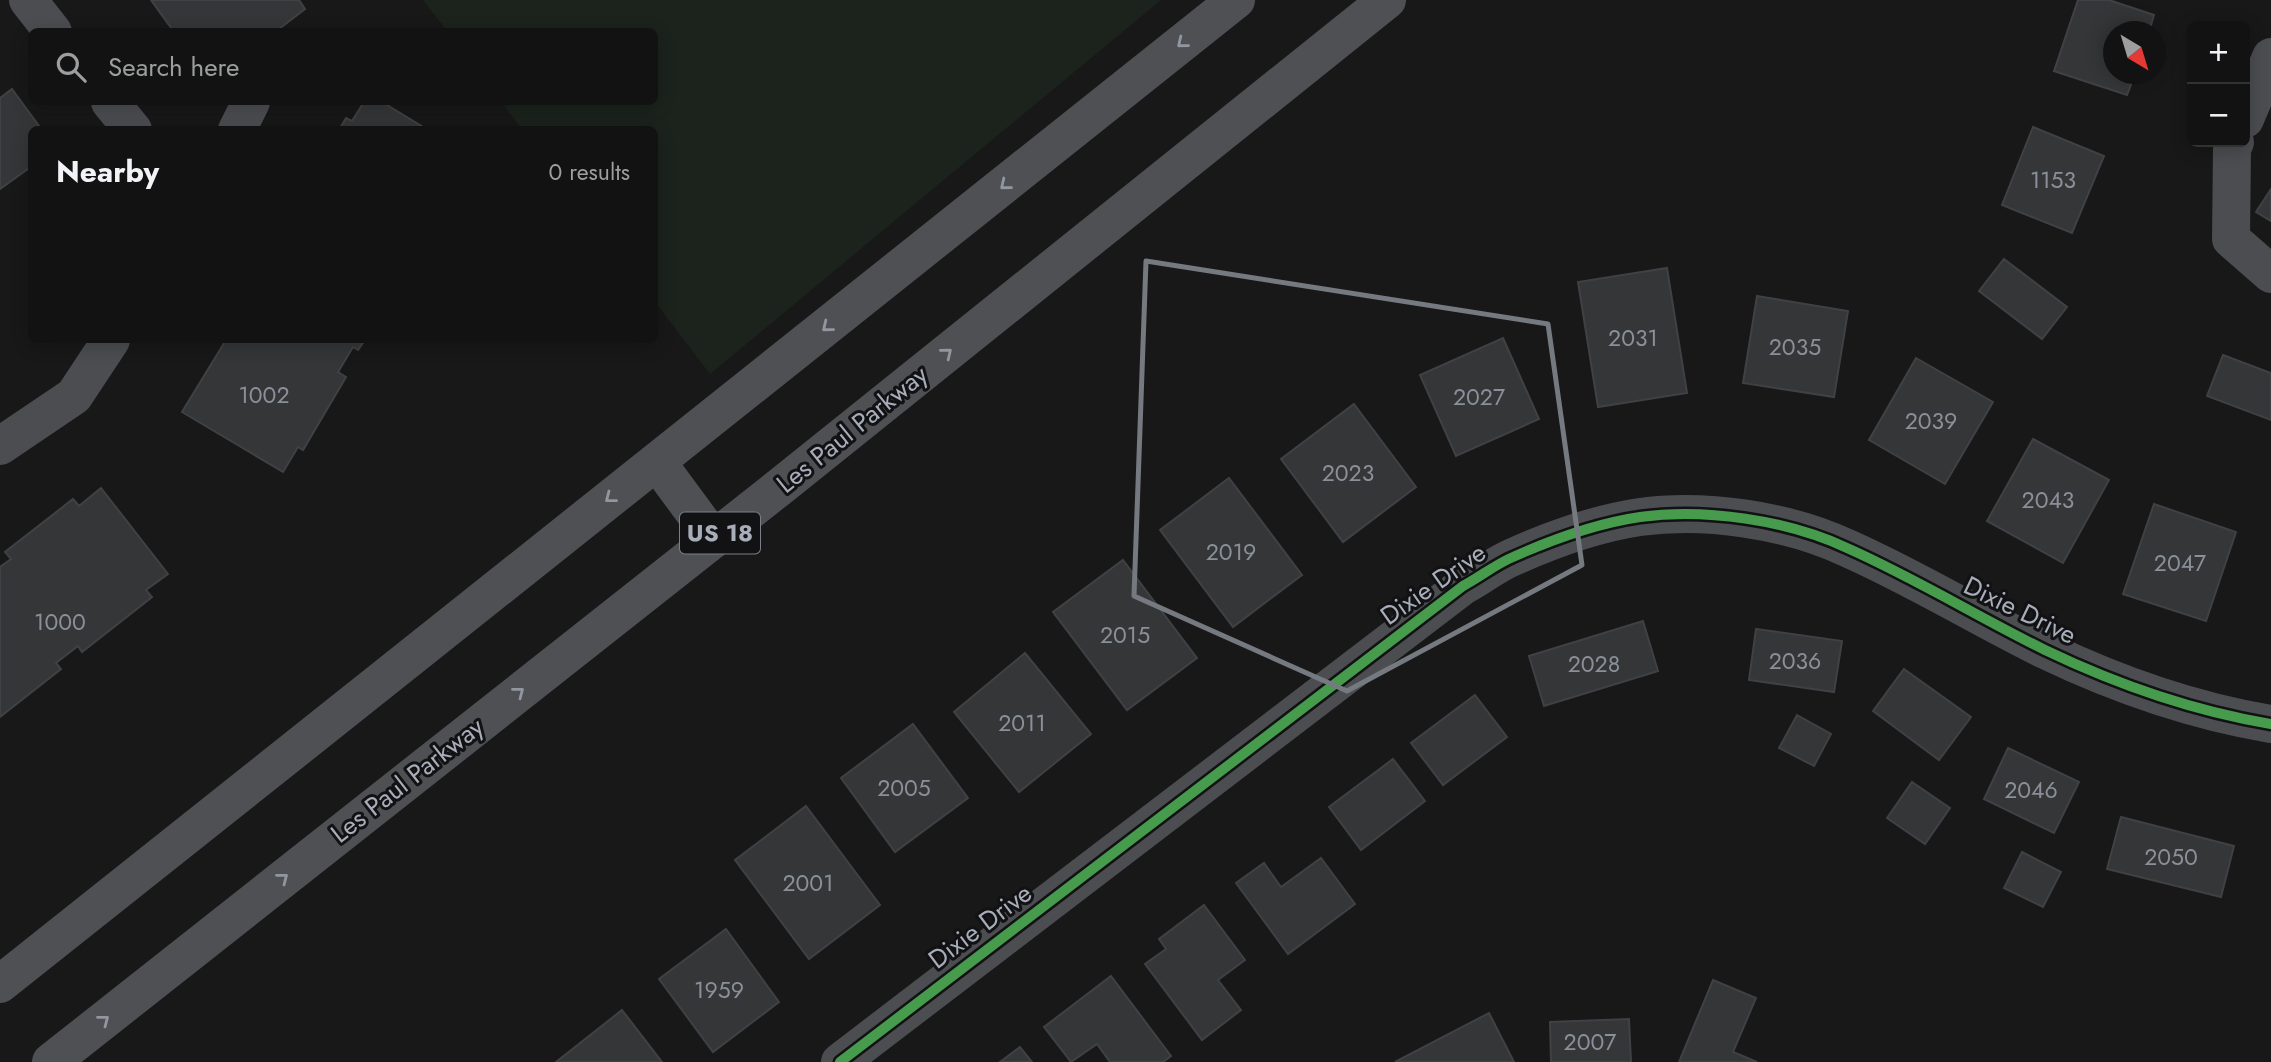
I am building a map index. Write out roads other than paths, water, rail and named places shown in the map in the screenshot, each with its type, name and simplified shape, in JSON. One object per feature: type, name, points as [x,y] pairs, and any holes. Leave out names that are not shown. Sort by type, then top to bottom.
[{"type":"main road","points":[[0,984],[1236,0]]},
{"type":"main road","name":"Les Paul Parkway","points":[[51,1062],[1387,0]]},
{"type":"main road","points":[[657,462],[713,538]]},
{"type":"street","points":[[28,0],[50,28]]},
{"type":"street","points":[[2250,107],[2271,57]]},
{"type":"street","points":[[112,105],[130,126]]},
{"type":"street","points":[[239,126],[250,105]]},
{"type":"street","points":[[2233,147],[2231,239],[2271,274]]},
{"type":"street","points":[[0,446],[74,396],[109,343]]},
{"type":"street","name":"Dixie Drive","points":[[840,1062],[1463,586],[1511,557],[1571,535],[1637,517],[1712,515],[1777,524],[1846,547],[2046,650],[2120,682],[2184,704],[2271,724]]}]
